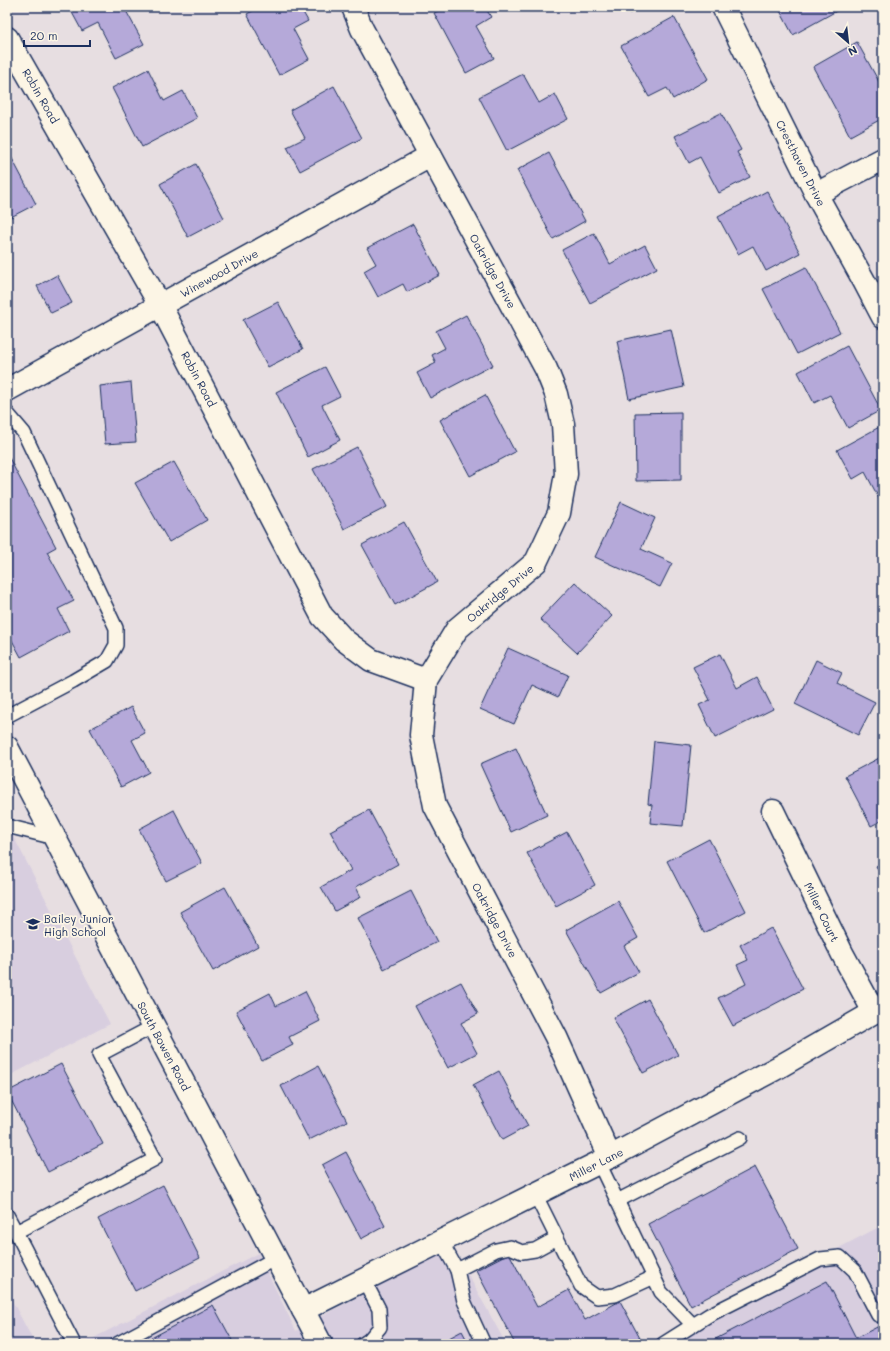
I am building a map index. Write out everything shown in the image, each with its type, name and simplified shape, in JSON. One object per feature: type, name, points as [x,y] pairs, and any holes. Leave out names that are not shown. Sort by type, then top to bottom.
[{"type":"street","name":"Oakridge Drive","points":[[353,7],[362,29],[546,369],[556,394],[562,424],[566,474],[559,513],[536,562],[457,629],[426,680],[421,735],[435,806],[556,1037],[604,1160]]},
{"type":"street","name":"Cresthaven Drive","points":[[723,7],[816,194],[883,317]]},
{"type":"street","name":"Robin Road","points":[[7,38],[160,305],[322,616],[344,640],[371,660],[426,680]]},
{"type":"street","name":"Winewood Drive","points":[[7,390],[430,156]]},
{"type":"street","points":[[816,194],[883,159]]},
{"type":"street","name":"South Bowen Road","points":[[7,747],[321,1344]]},
{"type":"street","name":"Miller Court","points":[[773,811],[842,953],[878,1010]]},
{"type":"street","name":"Miller Lane","points":[[303,1310],[604,1160],[777,1068],[878,1010]]},
{"type":"lane","points":[[7,413],[24,432],[116,628],[116,645],[107,661],[73,682],[7,716]]},
{"type":"lane","points":[[7,826],[55,838]]},
{"type":"lane","points":[[16,1232],[155,1159],[99,1055],[154,1026]]},
{"type":"lane","points":[[617,1201],[740,1138]]},
{"type":"lane","points":[[604,1160],[617,1201],[661,1292],[693,1325]]},
{"type":"lane","points":[[534,1194],[581,1286],[597,1297],[615,1295],[654,1277]]},
{"type":"lane","points":[[7,1215],[74,1344]]},
{"type":"lane","points":[[457,1270],[496,1250],[510,1247],[522,1252],[535,1250],[557,1238]]},
{"type":"lane","points":[[441,1241],[457,1270],[464,1300],[484,1344]]},
{"type":"lane","points":[[664,1344],[709,1316],[820,1259],[840,1257],[855,1271],[878,1315]]},
{"type":"lane","points":[[117,1344],[276,1258]]},
{"type":"lane","points":[[364,1280],[379,1309],[380,1327],[368,1343]]},
{"type":"shaded area","name":"Bailey Junior High School","points":[[7,824],[110,1024],[7,1077]]},
{"type":"shaded area","points":[[877,1228],[883,1239],[883,1344],[655,1344]]},
{"type":"shaded area","points":[[453,1247],[506,1344],[82,1344],[258,1253],[296,1331]]},
{"type":"shaded area","points":[[7,1291],[35,1344],[7,1344]]},
{"type":"building","points":[[69,7],[124,7],[144,44],[116,58],[98,23],[82,31]]},
{"type":"building","points":[[260,7],[300,7],[308,21],[293,29],[309,59],[279,75],[247,14]]},
{"type":"building","points":[[446,7],[485,7],[491,17],[476,26],[494,58],[466,73],[434,13]]},
{"type":"building","points":[[627,7],[643,7],[630,13]]},
{"type":"building","points":[[778,7],[839,7],[840,9],[793,35]]},
{"type":"building","points":[[674,17],[708,79],[673,99],[667,88],[649,97],[621,46]]},
{"type":"building","points":[[857,42],[883,89],[883,118],[850,136],[813,67]]},
{"type":"building","points":[[148,69],[164,101],[183,91],[197,118],[142,147],[112,88]]},
{"type":"building","points":[[523,74],[539,103],[555,94],[568,119],[507,151],[479,97]]},
{"type":"building","points":[[334,86],[362,138],[300,171],[287,147],[305,138],[290,110]]},
{"type":"building","points":[[721,113],[741,150],[737,152],[750,177],[719,193],[700,157],[689,163],[675,136]]},
{"type":"building","points":[[7,149],[36,204],[7,219]]},
{"type":"building","points":[[549,153],[585,221],[553,239],[517,170]]},
{"type":"building","points":[[196,164],[224,218],[188,237],[160,184]]},
{"type":"building","points":[[767,191],[800,253],[766,271],[753,246],[738,254],[718,217]]},
{"type":"building","points":[[413,224],[440,275],[407,292],[403,284],[378,297],[364,271],[376,264],[367,248]]},
{"type":"building","points":[[594,233],[610,264],[645,245],[657,268],[590,303],[562,250]]},
{"type":"building","points":[[806,267],[840,332],[797,354],[763,289]]},
{"type":"building","points":[[57,275],[72,303],[51,313],[37,286]]},
{"type":"building","points":[[278,302],[303,349],[268,367],[243,320]]},
{"type":"building","points":[[466,315],[493,365],[430,398],[417,373],[436,363],[432,355],[445,348],[436,331]]},
{"type":"building","points":[[671,329],[684,387],[629,399],[617,341]]},
{"type":"building","points":[[847,346],[881,410],[848,428],[830,395],[814,403],[798,372]]},
{"type":"building","points":[[325,367],[340,396],[322,405],[340,440],[308,457],[276,392]]},
{"type":"building","points":[[131,382],[136,442],[105,444],[100,386]]},
{"type":"building","points":[[485,395],[515,452],[470,476],[440,420]]},
{"type":"building","points":[[681,412],[681,480],[636,481],[635,413]]},
{"type":"building","points":[[883,425],[883,506],[865,472],[853,479],[837,450]]},
{"type":"building","points":[[357,447],[387,507],[344,529],[313,469]]},
{"type":"building","points":[[7,454],[56,547],[47,552],[74,601],[58,609],[69,631],[21,657],[7,631]]},
{"type":"building","points":[[174,462],[207,520],[169,542],[135,483]]},
{"type":"building","points":[[621,502],[655,518],[641,549],[672,563],[660,587],[595,557]]},
{"type":"building","points":[[404,522],[437,582],[395,605],[362,545]]},
{"type":"building","points":[[575,582],[612,616],[577,653],[540,619]]},
{"type":"building","points":[[508,648],[568,675],[558,697],[532,685],[514,724],[480,709]]},
{"type":"building","points":[[720,654],[737,688],[757,677],[773,709],[715,738],[699,705],[710,700],[693,667]]},
{"type":"building","points":[[816,660],[842,673],[837,683],[875,702],[858,735],[795,704]]},
{"type":"building","points":[[131,707],[145,733],[132,740],[149,772],[121,787],[90,729]]},
{"type":"building","points":[[654,741],[691,745],[683,826],[650,823],[652,805],[648,804]]},
{"type":"building","points":[[516,748],[547,815],[511,832],[480,764]]},
{"type":"building","points":[[883,756],[883,820],[871,826],[845,776]]},
{"type":"building","points":[[174,810],[202,863],[166,881],[139,829]]},
{"type":"building","points":[[369,810],[398,864],[356,887],[361,897],[335,911],[321,887],[351,870],[330,831]]},
{"type":"building","points":[[567,832],[595,885],[556,906],[527,853]]},
{"type":"building","points":[[709,839],[746,911],[704,933],[667,861]]},
{"type":"building","points":[[883,862],[883,879],[876,866]]},
{"type":"building","points":[[225,887],[258,946],[213,971],[180,912]]},
{"type":"building","points":[[411,891],[437,942],[384,969],[358,918]]},
{"type":"building","points":[[618,901],[638,938],[624,946],[639,972],[601,993],[566,930]]},
{"type":"building","points":[[771,928],[803,989],[733,1026],[718,998],[746,984],[737,965],[748,960],[740,945]]},
{"type":"building","points":[[461,982],[478,1014],[461,1023],[477,1053],[448,1068],[415,1006]]},
{"type":"building","points":[[305,991],[320,1021],[289,1037],[293,1045],[262,1061],[236,1011],[270,993],[276,1006]]},
{"type":"building","points":[[648,999],[678,1055],[643,1073],[613,1018]]},
{"type":"building","points":[[61,1064],[103,1144],[48,1172],[7,1092]]},
{"type":"building","points":[[318,1066],[347,1121],[309,1140],[281,1086]]},
{"type":"building","points":[[499,1071],[528,1126],[502,1140],[473,1085]]},
{"type":"building","points":[[346,1152],[385,1226],[361,1239],[322,1165]]},
{"type":"building","points":[[755,1167],[798,1249],[691,1306],[648,1224]]},
{"type":"building","points":[[163,1185],[200,1258],[135,1291],[98,1219]]},
{"type":"building","points":[[509,1253],[537,1307],[569,1290],[585,1320],[620,1301],[642,1342],[637,1344],[515,1344],[476,1270]]},
{"type":"building","points":[[827,1281],[856,1338],[883,1324],[883,1344],[706,1344]]},
{"type":"building","points":[[213,1305],[234,1344],[140,1344]]},
{"type":"building","points":[[462,1331],[469,1344],[438,1344]]},
{"type":"place","name":"Bailey Junior High School","points":[[33,924]]}]
